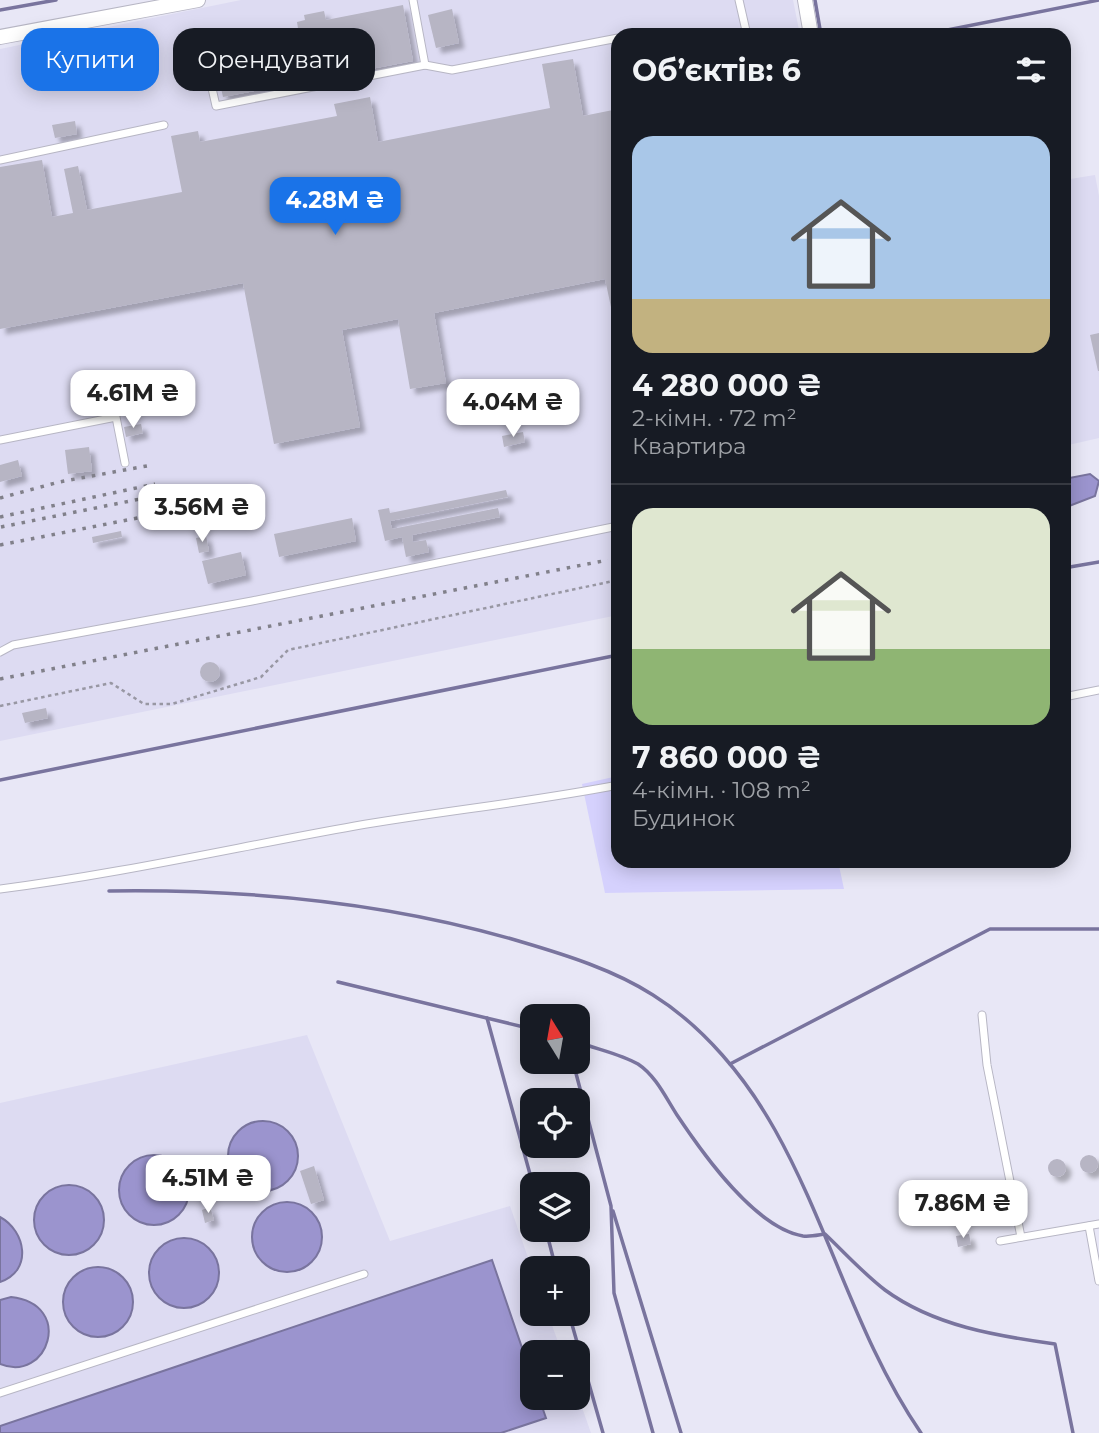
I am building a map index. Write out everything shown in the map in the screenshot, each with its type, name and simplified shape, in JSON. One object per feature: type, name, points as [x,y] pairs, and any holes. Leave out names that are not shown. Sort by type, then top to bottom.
[{"type":"street","points":[[50,28],[198,0]]},
{"type":"street","points":[[805,0],[810,28]]},
{"type":"street","points":[[0,37],[21,33]]},
{"type":"lane","points":[[413,0],[425,65]]},
{"type":"lane","points":[[739,0],[745,28]]},
{"type":"lane","points":[[375,75],[425,65],[452,70],[611,39]]},
{"type":"lane","points":[[213,91],[216,106],[292,91]]},
{"type":"lane","points":[[0,160],[163,125]]},
{"type":"lane","points":[[0,440],[116,417],[125,463]]},
{"type":"lane","points":[[0,652],[13,645],[252,601],[611,527]]},
{"type":"lane","points":[[1071,696],[1099,690]]},
{"type":"lane","points":[[0,889],[120,872],[217,850],[376,822],[611,786]]},
{"type":"lane","points":[[982,1015],[987,1066],[1021,1237]]},
{"type":"lane","points":[[1000,1241],[1099,1224]]},
{"type":"lane","points":[[1089,1226],[1099,1281]]},
{"type":"lane","points":[[0,1393],[364,1274]]},
{"type":"path","points":[[0,706],[111,683],[144,704],[172,704],[261,677],[288,650],[611,581]]},
{"type":"shaded area","points":[[241,0],[793,0],[799,28],[611,28],[611,616],[0,741],[0,49],[21,45],[21,91],[159,91],[159,28],[103,28]]},
{"type":"shaded area","points":[[1095,175],[1099,196],[1099,438],[1071,444],[1071,179]]},
{"type":"shaded area","points":[[1090,474],[1099,481],[1095,496],[1071,505],[1071,478]]},
{"type":"shaded area","points":[[611,778],[611,868],[840,868],[844,889],[605,893],[582,784]]},
{"type":"shaded area","points":[[307,1035],[390,1241],[510,1206],[520,1242],[523,1242],[527,1256],[520,1256],[520,1326],[552,1326],[557,1340],[520,1340],[520,1410],[583,1410],[591,1433],[0,1433],[0,1103]]},
{"type":"shaded area","points":[[256,1121],[270,1121],[283,1127],[292,1136],[298,1156],[296,1169],[288,1181],[270,1191],[256,1191],[243,1185],[234,1176],[228,1163],[228,1149],[234,1136],[243,1127]]},
{"type":"shaded area","points":[[147,1155],[161,1155],[174,1161],[183,1170],[189,1190],[187,1203],[179,1215],[161,1225],[147,1225],[134,1219],[125,1210],[119,1197],[119,1183],[125,1170],[134,1161]]},
{"type":"shaded area","points":[[62,1185],[76,1185],[89,1191],[98,1200],[104,1220],[102,1233],[94,1245],[76,1255],[62,1255],[49,1249],[40,1240],[34,1227],[34,1213],[40,1200],[49,1191]]},
{"type":"shaded area","points":[[280,1202],[294,1202],[307,1208],[316,1217],[322,1237],[320,1250],[312,1262],[294,1272],[280,1272],[267,1266],[258,1257],[252,1244],[252,1230],[258,1217],[267,1208]]},
{"type":"shaded area","points":[[0,1217],[16,1232],[22,1251],[18,1269],[11,1277],[0,1282]]},
{"type":"shaded area","points":[[184,1238],[209,1248],[219,1273],[209,1298],[184,1308],[159,1298],[149,1273],[159,1248]]},
{"type":"shaded area","points":[[492,1260],[520,1342],[520,1410],[543,1410],[546,1418],[501,1433],[0,1433],[0,1426]]},
{"type":"shaded area","points":[[91,1267],[105,1267],[118,1273],[127,1282],[133,1302],[131,1315],[123,1327],[105,1337],[91,1337],[78,1331],[69,1322],[63,1309],[63,1295],[69,1282],[78,1273]]},
{"type":"shaded area","points":[[11,1297],[31,1303],[43,1313],[48,1327],[47,1341],[41,1353],[31,1363],[17,1367],[0,1364],[0,1300]]},
{"type":"building","points":[[403,5],[413,61],[375,68],[375,28],[298,28],[297,22],[305,20],[304,15],[324,11],[326,20]]},
{"type":"building","points":[[452,9],[459,43],[436,48],[428,15]]},
{"type":"building","points":[[573,59],[583,116],[611,110],[611,307],[605,279],[434,313],[446,383],[410,389],[398,319],[342,330],[360,427],[274,444],[243,283],[0,329],[0,167],[42,160],[52,217],[73,213],[64,169],[78,166],[87,210],[182,192],[171,136],[198,131],[200,142],[337,116],[334,104],[370,97],[378,142],[550,108],[542,64]]},
{"type":"building","points":[[222,91],[255,91],[223,97]]},
{"type":"building","points":[[75,121],[77,134],[55,138],[52,125]]},
{"type":"building","points":[[1099,333],[1099,371],[1098,371],[1090,335]]},
{"type":"building","points":[[141,424],[143,433],[126,437],[124,427]]},
{"type":"building","points":[[523,432],[525,442],[504,447],[502,436]]},
{"type":"building","points":[[89,447],[92,471],[68,474],[65,450]]},
{"type":"building","points":[[18,460],[22,476],[0,482],[0,465]]},
{"type":"building","points":[[506,490],[508,497],[390,521],[392,529],[498,508],[500,517],[412,535],[413,542],[426,540],[429,552],[406,557],[402,537],[385,541],[378,510],[389,508],[390,513]]},
{"type":"building","points":[[352,518],[356,541],[279,557],[274,534]]},
{"type":"building","points":[[121,531],[122,537],[93,543],[92,537]]},
{"type":"building","points":[[206,536],[209,551],[199,553],[196,538]]},
{"type":"building","points":[[241,552],[246,575],[208,584],[202,561]]},
{"type":"building","points":[[210,662],[217,665],[220,672],[217,679],[210,682],[203,679],[200,672],[203,665]]},
{"type":"building","points":[[46,708],[48,718],[25,723],[22,713]]},
{"type":"building","points":[[1085,1155],[1093,1155],[1098,1164],[1096,1171],[1085,1173],[1080,1168],[1080,1160]]},
{"type":"building","points":[[1053,1159],[1061,1159],[1066,1168],[1064,1175],[1053,1177],[1048,1172],[1048,1164]]},
{"type":"building","points":[[314,1166],[324,1200],[311,1204],[300,1171]]},
{"type":"building","points":[[210,1207],[214,1220],[205,1223],[202,1210]]},
{"type":"building","points":[[969,1234],[971,1244],[958,1247],[956,1236]]},
{"type":"waterway","points":[[0,10],[56,0]]},
{"type":"waterway","points":[[815,0],[820,28]]},
{"type":"waterway","points":[[957,28],[1099,0]]},
{"type":"waterway","points":[[1071,567],[1099,562]]},
{"type":"waterway","points":[[0,780],[611,656]]},
{"type":"waterway","points":[[109,891],[265,896],[420,917],[471,928],[573,958],[622,978],[653,995],[706,1038],[737,1073],[764,1111],[794,1167],[879,1360],[921,1433]]},
{"type":"waterway","points":[[730,1064],[990,929],[1099,929]]},
{"type":"waterway","points":[[338,982],[520,1026]]},
{"type":"waterway","points":[[487,1018],[529,1172]]},
{"type":"waterway","points":[[590,1046],[624,1057],[644,1069],[716,1168],[732,1187],[767,1219],[785,1230],[803,1236],[825,1234],[885,1290],[924,1312],[945,1321],[989,1333],[1055,1344],[1073,1433]]},
{"type":"waterway","points":[[576,1074],[611,1206],[614,1293],[653,1433]]},
{"type":"waterway","points":[[613,1211],[681,1433]]},
{"type":"waterway","points":[[549,1242],[553,1256]]},
{"type":"waterway","points":[[572,1326],[603,1433]]},
{"type":"railway","points":[[0,498],[59,482],[152,465]]},
{"type":"railway","points":[[0,517],[155,484]]},
{"type":"railway","points":[[1,527],[155,496]]},
{"type":"railway","points":[[0,545],[158,514]]},
{"type":"railway","points":[[0,679],[608,560]]}]
